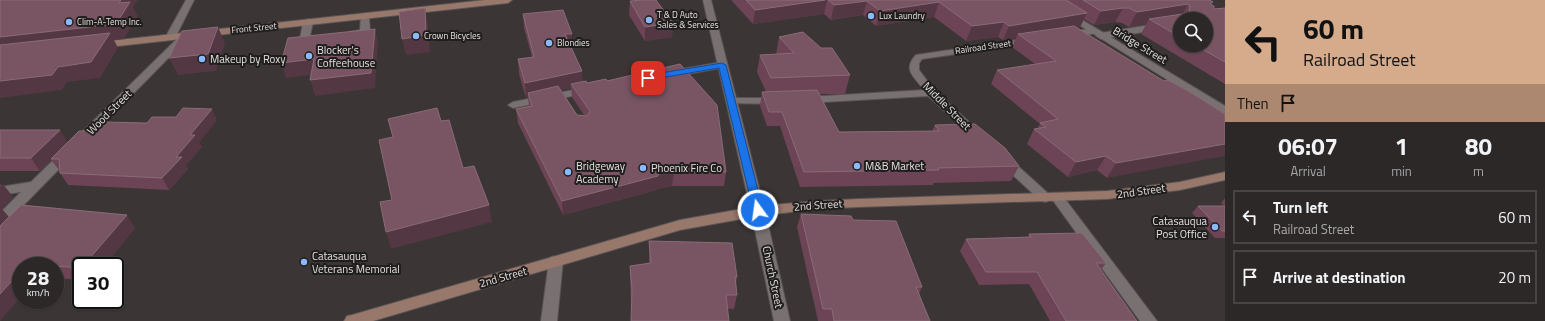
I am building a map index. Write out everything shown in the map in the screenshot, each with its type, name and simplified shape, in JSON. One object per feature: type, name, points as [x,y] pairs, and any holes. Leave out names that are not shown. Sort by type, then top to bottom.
[{"type":"main road","name":"Front Street","points":[[87,47],[508,0]]},
{"type":"main road","name":"2nd Street","points":[[352,321],[680,225],[758,210],[858,203],[1052,198],[1115,194],[1180,186],[1225,176]]},
{"type":"street","points":[[170,38],[190,0]]},
{"type":"street","name":"Church Street","points":[[707,0],[758,210],[782,321]]},
{"type":"street","name":"Bridge Street","points":[[1043,0],[1225,111]]},
{"type":"street","points":[[342,35],[365,32],[365,16]]},
{"type":"street","points":[[308,22],[305,40],[327,37]]},
{"type":"street","points":[[1056,37],[1173,24]]},
{"type":"street","name":"Wood Street","points":[[0,221],[184,36]]},
{"type":"street","name":"Railroad Street","points":[[919,57],[1041,39]]},
{"type":"street","name":"Middle Street","points":[[919,57],[914,63],[914,70],[931,93],[984,142]]},
{"type":"street","points":[[663,75],[722,65]]},
{"type":"street","points":[[512,105],[598,87]]},
{"type":"street","points":[[731,101],[874,97],[931,93]]},
{"type":"street","points":[[563,95],[571,107]]},
{"type":"street","points":[[996,152],[1052,198],[1149,321]]},
{"type":"street","points":[[0,191],[35,186]]},
{"type":"street","points":[[550,321],[556,261]]},
{"type":"building","name":"Clim-A-Temp Inc.","points":[[1,0],[121,0],[119,3],[130,2],[116,24],[0,37]]},
{"type":"building","points":[[656,0],[673,23],[645,27],[630,1]]},
{"type":"building","points":[[746,0],[825,0],[755,10]]},
{"type":"building","points":[[828,0],[1066,0],[1087,13],[1009,26],[1004,22],[972,26],[939,2],[880,11],[867,1],[834,5]]},
{"type":"building","points":[[1083,0],[1210,0],[1213,2],[1210,4],[1214,6],[1214,9],[1225,8],[1225,62],[1207,52],[1213,52],[1213,12],[1189,12],[1190,6],[1188,4],[1137,12],[1129,8],[1101,11]]},
{"type":"building","points":[[425,8],[426,35],[402,39],[399,12]]},
{"type":"building","points":[[563,10],[572,34],[565,34],[582,71],[525,83],[518,59],[534,57],[523,14]]},
{"type":"building","points":[[1173,15],[1173,33],[1149,19]]},
{"type":"building","points":[[1074,26],[1164,81],[1168,80],[1225,114],[1225,144],[1116,163],[1106,156],[1076,162],[1034,129],[1046,127],[1040,123],[1058,119],[997,70],[1056,61],[1018,34]]},
{"type":"building","points":[[218,27],[208,54],[169,58],[182,31]]},
{"type":"building","points":[[375,29],[371,73],[310,80],[314,59],[281,63],[288,38]]},
{"type":"building","points":[[803,32],[821,48],[832,48],[850,75],[771,78],[760,55],[794,53],[779,37]]},
{"type":"building","points":[[110,33],[91,62],[58,67],[52,75],[0,81],[0,45]]},
{"type":"building","points":[[680,64],[717,105],[726,172],[674,172],[658,174],[658,176],[562,201],[516,109],[532,106],[528,93],[558,86],[577,115],[587,116],[590,111],[571,84],[586,81],[587,83],[606,79],[607,81]]},
{"type":"building","points":[[817,90],[839,132],[939,131],[935,125],[975,124],[1005,148],[1019,166],[938,168],[939,170],[804,172],[782,112],[769,112],[762,92]]},
{"type":"building","points":[[183,108],[212,109],[190,135],[195,135],[176,157],[182,157],[162,178],[60,173],[59,159],[51,159],[79,131],[95,131],[104,122],[147,123],[152,117],[176,117]]},
{"type":"building","points":[[437,108],[441,121],[449,120],[463,168],[474,166],[489,205],[386,232],[380,202],[392,200],[379,140],[393,137],[388,119]]},
{"type":"building","points":[[0,130],[60,130],[31,158],[0,158]]},
{"type":"building","points":[[21,205],[127,215],[91,257],[72,257],[72,267],[64,267],[64,257],[12,257],[12,281],[0,294],[0,226]]},
{"type":"building","points":[[1198,206],[1225,206],[1225,231],[1222,231]]},
{"type":"building","points":[[801,214],[851,216],[853,220],[896,221],[922,287],[916,287],[930,321],[834,321],[832,309],[823,309]]},
{"type":"building","points":[[1082,233],[1106,263],[1096,263],[1137,321],[1066,321],[1037,272],[986,272],[966,239],[1031,237],[1029,234]]},
{"type":"building","points":[[649,241],[732,243],[737,277],[735,277],[737,295],[726,295],[729,321],[631,321],[632,289],[630,266],[651,263]]},
{"type":"place","name":"Lux Laundry","points":[[871,16]]},
{"type":"place","name":"T & D Auto Sales & Services","points":[[649,20]]},
{"type":"place","name":"Clim-A-Temp Inc.","points":[[69,22]]},
{"type":"place","name":"Crown Bicycles","points":[[416,36]]},
{"type":"place","name":"Blondies","points":[[549,43]]},
{"type":"place","name":"Blocker's Coffeehouse","points":[[309,56]]},
{"type":"place","name":"Makeup by Roxy","points":[[202,59]]},
{"type":"place","name":"M&B Market","points":[[857,166]]},
{"type":"place","name":"Phoenix Fire Co","points":[[643,168]]},
{"type":"place","name":"Bridgeway Academy","points":[[568,172]]},
{"type":"place","name":"Catasauqua Post Office","points":[[1215,227]]},
{"type":"place","name":"Catasauqua Veterans Memorial","points":[[304,262]]},
{"type":"route","points":[[648,78],[722,65],[758,210]]}]
